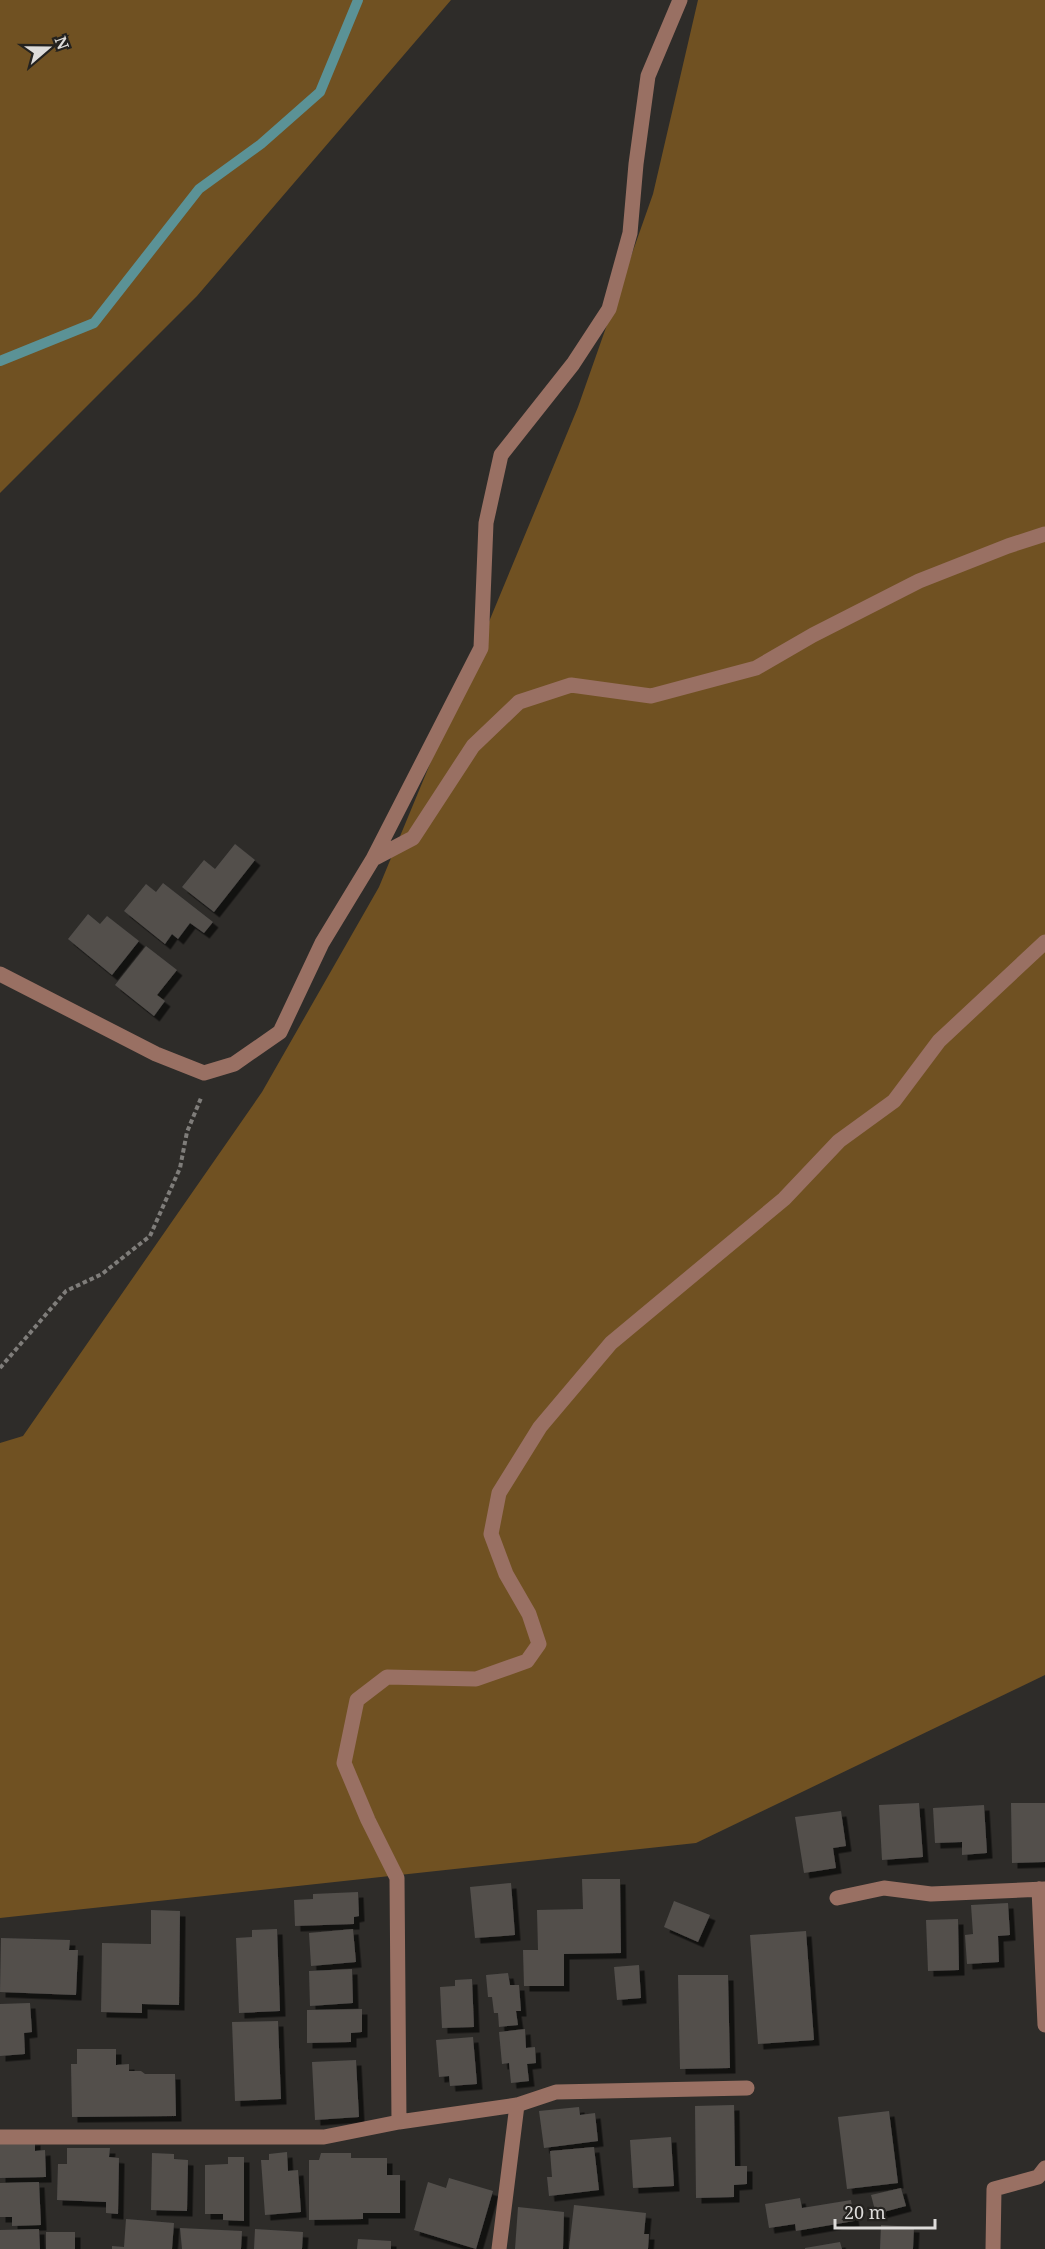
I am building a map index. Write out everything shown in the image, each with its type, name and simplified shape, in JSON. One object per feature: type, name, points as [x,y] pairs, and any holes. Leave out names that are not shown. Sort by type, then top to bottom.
[{"type":"street","points":[[0,974],[156,1054],[204,1073],[234,1064],[280,1032],[322,943],[374,859],[481,648],[486,523],[501,455],[573,364],[609,309],[630,233],[636,164],[648,76],[680,0]]},
{"type":"street","points":[[374,859],[412,838],[473,746],[519,702],[571,685],[651,696],[756,668],[813,635],[919,581],[1045,534]]},
{"type":"street","points":[[399,2122],[397,1878],[368,1820],[344,1763],[357,1700],[387,1677],[476,1679],[527,1661],[539,1644],[529,1614],[506,1574],[490,1534],[499,1493],[540,1427],[611,1343],[784,1199],[839,1141],[894,1101],[939,1041],[1045,942]]},
{"type":"street","points":[[837,1898],[884,1888],[931,1894],[1042,1889],[1045,2025]]},
{"type":"street","points":[[0,2137],[324,2137],[399,2122],[517,2105],[556,2092],[747,2088]]},
{"type":"street","points":[[499,2249],[517,2105]]},
{"type":"street","points":[[993,2249],[994,2189],[1038,2177],[1045,2168]]},
{"type":"path","points":[[0,1368],[66,1291],[102,1274],[150,1236],[180,1168],[187,1132],[204,1091],[204,1073]]},
{"type":"shaded area","points":[[0,0],[451,0],[197,296],[0,493]]},
{"type":"shaded area","points":[[698,0],[1045,0],[1045,1675],[696,1843],[0,1918],[0,1443],[23,1436],[262,1092],[379,887],[578,407],[653,194]]},
{"type":"building","points":[[235,844],[255,860],[214,912],[182,887],[204,860],[215,869]]},
{"type":"building","points":[[163,883],[213,922],[204,933],[190,923],[178,939],[172,934],[165,944],[124,911],[146,884],[156,892]]},
{"type":"building","points":[[88,914],[100,924],[107,916],[139,941],[112,975],[68,939]]},
{"type":"building","points":[[146,946],[177,970],[157,995],[165,1001],[154,1016],[115,985]]},
{"type":"building","points":[[919,1803],[923,1857],[882,1860],[879,1805]]},
{"type":"building","points":[[1011,1803],[1045,1803],[1045,1862],[1012,1863]]},
{"type":"building","points":[[984,1805],[987,1853],[962,1855],[962,1842],[935,1843],[933,1808]]},
{"type":"building","points":[[841,1811],[846,1846],[833,1848],[836,1868],[804,1873],[795,1817]]},
{"type":"building","points":[[582,1879],[620,1879],[621,1953],[564,1954],[564,1986],[524,1986],[523,1950],[538,1950],[537,1910],[583,1909]]},
{"type":"building","points":[[511,1883],[515,1935],[475,1938],[470,1887]]},
{"type":"building","points":[[358,1892],[359,1916],[354,1917],[354,1924],[295,1926],[294,1900],[313,1899],[313,1894]]},
{"type":"building","points":[[674,1901],[710,1915],[698,1942],[664,1927]]},
{"type":"building","points":[[1008,1903],[1010,1935],[998,1936],[999,1962],[967,1964],[965,1935],[973,1934],[971,1905]]},
{"type":"building","points":[[151,1910],[180,1911],[179,2005],[142,2004],[142,2013],[101,2012],[102,1943],[151,1944]]},
{"type":"building","points":[[958,1919],[959,1970],[928,1971],[926,1920]]},
{"type":"building","points":[[277,1929],[280,2011],[239,2013],[236,1938],[252,1937],[252,1930]]},
{"type":"building","points":[[353,1929],[356,1962],[311,1966],[309,1933]]},
{"type":"building","points":[[806,1931],[814,2040],[758,2044],[750,1935]]},
{"type":"building","points":[[1,1938],[70,1940],[69,1950],[78,1950],[76,1995],[0,1992]]},
{"type":"building","points":[[639,1965],[641,1998],[617,2000],[614,1967]]},
{"type":"building","points":[[352,1969],[353,2003],[310,2006],[309,1971]]},
{"type":"building","points":[[508,1973],[510,1985],[519,1985],[521,2011],[516,2011],[518,2025],[499,2027],[498,2013],[494,2013],[492,1997],[488,1997],[486,1975]]},
{"type":"building","points":[[678,1975],[728,1975],[730,2068],[680,2069]]},
{"type":"building","points":[[472,1979],[474,2027],[442,2028],[440,1987],[455,1986],[455,1980]]},
{"type":"building","points":[[30,2003],[32,2032],[24,2033],[25,2054],[0,2056],[0,2004]]},
{"type":"building","points":[[362,2009],[362,2032],[351,2033],[351,2042],[307,2043],[307,2010]]},
{"type":"building","points":[[278,2021],[281,2099],[235,2101],[232,2022]]},
{"type":"building","points":[[525,2029],[526,2048],[535,2047],[536,2063],[527,2064],[529,2081],[511,2083],[509,2063],[502,2064],[499,2032]]},
{"type":"building","points":[[473,2037],[477,2084],[450,2086],[449,2076],[439,2077],[436,2040]]},
{"type":"building","points":[[77,2049],[116,2049],[116,2065],[129,2064],[129,2071],[141,2071],[145,2074],[175,2074],[176,2116],[72,2117],[71,2064],[77,2064]]},
{"type":"building","points":[[356,2060],[359,2117],[315,2120],[312,2062]]},
{"type":"building","points":[[734,2105],[735,2166],[747,2166],[747,2184],[734,2185],[734,2197],[696,2198],[695,2106]]},
{"type":"building","points":[[579,2107],[580,2115],[595,2113],[598,2141],[544,2148],[539,2111]]},
{"type":"building","points":[[889,2111],[898,2183],[847,2189],[838,2117]]},
{"type":"building","points":[[671,2137],[674,2186],[633,2188],[630,2140]]},
{"type":"building","points":[[35,2140],[35,2151],[45,2150],[46,2177],[0,2178],[0,2142]]},
{"type":"building","points":[[594,2147],[599,2190],[549,2196],[547,2177],[552,2177],[550,2151]]},
{"type":"building","points":[[67,2148],[110,2148],[109,2157],[119,2158],[118,2214],[106,2213],[106,2202],[57,2200],[58,2164],[67,2164]]},
{"type":"building","points":[[287,2152],[288,2171],[298,2170],[301,2212],[265,2215],[261,2160],[269,2160],[269,2154]]},
{"type":"building","points":[[152,2153],[174,2154],[174,2159],[188,2160],[187,2211],[151,2210]]},
{"type":"building","points":[[321,2153],[351,2153],[351,2158],[387,2158],[387,2175],[400,2175],[400,2213],[363,2213],[363,2219],[309,2220],[309,2160],[319,2160]]},
{"type":"building","points":[[228,2157],[244,2157],[244,2221],[223,2220],[223,2214],[205,2214],[205,2165],[228,2164]]},
{"type":"building","points":[[449,2178],[493,2191],[476,2249],[414,2230],[428,2182],[446,2188]]},
{"type":"building","points":[[39,2182],[41,2225],[12,2226],[12,2217],[0,2217],[0,2183]]},
{"type":"building","points":[[901,2188],[906,2206],[876,2214],[871,2195]]},
{"type":"building","points":[[800,2198],[802,2208],[851,2200],[854,2221],[796,2231],[795,2224],[769,2228],[765,2204]]},
{"type":"building","points":[[574,2205],[646,2213],[644,2234],[649,2234],[648,2249],[569,2249]]},
{"type":"building","points":[[518,2207],[564,2212],[563,2249],[515,2249]]},
{"type":"building","points":[[126,2219],[174,2223],[172,2249],[112,2249],[112,2246],[124,2247]]},
{"type":"building","points":[[881,2225],[914,2227],[913,2249],[880,2249]]},
{"type":"building","points":[[180,2228],[242,2231],[241,2249],[182,2249]]},
{"type":"building","points":[[39,2229],[40,2249],[0,2249],[0,2230]]},
{"type":"building","points":[[255,2229],[303,2232],[302,2249],[254,2249]]},
{"type":"building","points":[[46,2232],[75,2232],[75,2249],[46,2249]]},
{"type":"building","points":[[358,2239],[391,2241],[391,2249],[357,2249]]},
{"type":"building","points":[[840,2242],[842,2249],[805,2249],[805,2248]]},
{"type":"waterway","points":[[0,361],[94,323],[199,189],[261,144],[320,92],[358,0]]}]
